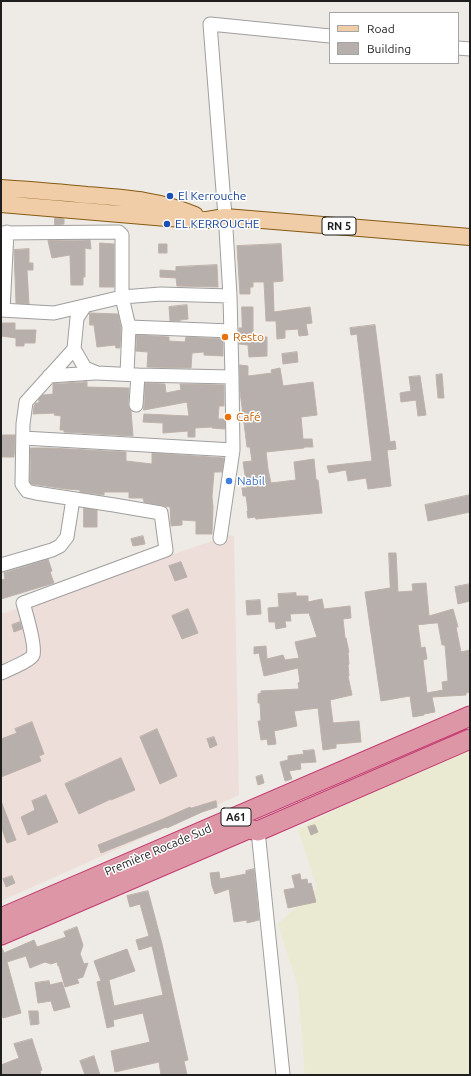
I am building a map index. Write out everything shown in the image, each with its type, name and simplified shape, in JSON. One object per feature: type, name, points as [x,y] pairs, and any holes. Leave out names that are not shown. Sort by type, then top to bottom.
[{"type":"highway","name":"Première Rocade Sud","points":[[1,918],[470,716]]},
{"type":"highway","name":"Première Rocade Sud","points":[[1,935],[248,829],[258,831],[470,740]]},
{"type":"main road","points":[[1,188],[129,198],[165,204],[207,220]]},
{"type":"main road","name":"RN 5","points":[[1,204],[167,218],[207,220],[225,217],[470,237]]},
{"type":"street","points":[[220,538],[233,450],[232,377],[230,296],[210,24],[329,36]]},
{"type":"street","points":[[459,48],[470,49]]},
{"type":"street","points":[[136,405],[132,375],[129,326],[122,297],[122,235],[119,232],[4,232],[2,310],[54,313],[122,297],[162,294],[230,296]]},
{"type":"street","points":[[1,673],[34,655],[34,646],[23,603],[166,550],[161,513],[36,494],[27,491],[22,484],[23,424],[26,402],[74,349],[78,318],[85,306]]},
{"type":"street","points":[[129,326],[231,331]]},
{"type":"street","points":[[74,349],[85,368],[97,373]]},
{"type":"street","points":[[49,376],[97,373],[232,377]]},
{"type":"street","points":[[23,438],[233,450]]},
{"type":"street","points":[[1,564],[52,550],[60,546],[67,537],[73,499]]},
{"type":"street","points":[[258,831],[283,1075]]},
{"type":"shaded area","points":[[229,535],[234,536],[239,795],[1,901],[1,614]]},
{"type":"green space","points":[[470,741],[470,1075],[305,1075],[298,987],[278,924],[317,888],[298,829]]},
{"type":"building","points":[[55,218],[64,219],[64,224],[55,225]]},
{"type":"building","points":[[90,240],[91,249],[85,248],[85,277],[83,277],[83,285],[71,285],[70,255],[52,258],[48,241]]},
{"type":"building","points":[[100,243],[114,244],[114,287],[100,287]]},
{"type":"building","points":[[159,244],[167,244],[167,253],[159,253]]},
{"type":"building","points":[[281,244],[283,281],[273,282],[274,312],[310,307],[312,323],[306,324],[308,335],[299,336],[298,329],[285,330],[285,338],[277,339],[276,321],[266,321],[264,282],[253,282],[253,287],[250,287],[250,294],[240,294],[237,246]]},
{"type":"building","points":[[29,249],[29,263],[33,263],[33,270],[27,270],[29,304],[16,303],[14,250]]},
{"type":"building","points":[[217,265],[218,287],[177,286],[176,278],[160,277],[160,270],[176,271],[176,267]]},
{"type":"building","points":[[187,305],[188,319],[170,321],[169,307]]},
{"type":"building","points":[[242,307],[253,307],[253,337],[267,337],[267,356],[249,357],[248,345],[239,344],[239,328],[242,328]]},
{"type":"building","points":[[90,313],[118,314],[121,328],[120,348],[116,348],[115,345],[97,347],[94,325],[90,325]]},
{"type":"building","points":[[1,323],[15,323],[15,330],[36,330],[35,343],[24,343],[24,346],[16,346],[16,338],[1,336]]},
{"type":"building","points":[[375,325],[390,442],[395,441],[396,449],[387,450],[391,486],[368,489],[366,478],[348,481],[346,470],[329,473],[327,466],[372,461],[357,334],[351,335],[350,328]]},
{"type":"building","points":[[137,335],[169,337],[169,341],[185,342],[186,337],[223,339],[223,356],[204,355],[204,352],[192,353],[191,368],[147,367],[148,352],[136,351]]},
{"type":"building","points":[[297,352],[298,362],[283,364],[282,354]]},
{"type":"building","points":[[240,365],[248,366],[248,376],[272,373],[271,370],[280,368],[283,386],[313,382],[317,415],[301,417],[303,439],[312,439],[313,447],[266,452],[271,483],[296,480],[294,462],[314,459],[322,513],[256,519],[255,517],[248,518],[246,496],[243,496],[242,488],[247,488],[243,462],[252,461],[250,447],[247,447],[240,391]]},
{"type":"building","points":[[442,374],[444,398],[438,398],[436,375]]},
{"type":"building","points":[[420,376],[426,415],[418,416],[416,400],[401,402],[400,393],[411,391],[409,377]]},
{"type":"building","points":[[87,382],[87,387],[129,388],[128,405],[131,411],[133,436],[64,432],[64,430],[60,430],[61,416],[54,415],[55,413],[33,414],[34,406],[36,403],[39,403],[39,399],[43,395],[53,394],[53,384]]},
{"type":"building","points":[[145,383],[165,384],[166,393],[181,390],[180,384],[224,385],[224,406],[219,406],[218,419],[225,419],[225,429],[212,427],[195,428],[195,437],[188,437],[188,431],[163,433],[163,423],[143,422],[144,414],[189,416],[187,402],[144,410]]},
{"type":"building","points":[[1,435],[15,435],[14,457],[1,457]]},
{"type":"building","points":[[31,448],[126,452],[126,461],[152,464],[152,453],[224,458],[222,472],[214,472],[212,534],[196,534],[196,521],[182,520],[182,525],[171,526],[170,507],[144,502],[143,498],[129,498],[129,492],[104,492],[104,495],[80,492],[80,490],[32,484],[30,482]]},
{"type":"building","points":[[470,495],[470,512],[428,521],[425,505]]},
{"type":"building","points":[[84,508],[97,510],[97,527],[84,527]]},
{"type":"building","points":[[143,536],[145,544],[133,546],[131,539]]},
{"type":"building","points":[[389,553],[396,553],[398,592],[413,591],[412,584],[426,583],[429,616],[453,609],[458,627],[456,627],[461,652],[470,650],[470,692],[466,693],[466,695],[432,697],[435,712],[413,717],[410,696],[381,701],[365,592],[390,588]],"holes":[[[438,623],[442,645],[445,645],[448,681],[442,682],[443,690],[427,693],[423,660],[427,659],[425,647],[421,648],[418,625]]]},
{"type":"building","points":[[48,559],[52,571],[50,572],[54,583],[1,599],[1,580],[5,579],[4,573]]},
{"type":"building","points":[[181,562],[187,577],[175,581],[169,566]]},
{"type":"building","points":[[470,584],[470,601],[458,604],[455,587]]},
{"type":"building","points":[[296,593],[296,596],[308,596],[308,602],[322,599],[324,609],[350,606],[351,618],[343,619],[345,638],[349,652],[348,676],[352,695],[330,700],[333,723],[359,721],[361,742],[336,744],[336,748],[323,750],[318,708],[294,711],[297,726],[274,731],[276,744],[268,745],[267,739],[261,740],[258,721],[261,721],[258,694],[261,693],[261,691],[299,689],[298,683],[300,682],[298,668],[264,676],[259,653],[254,654],[254,647],[266,646],[267,659],[283,655],[285,660],[299,658],[295,642],[317,637],[309,613],[290,614],[291,621],[285,621],[286,627],[276,629],[275,622],[269,622],[268,608],[279,607],[278,594]]},
{"type":"building","points":[[260,600],[261,614],[247,615],[246,601]]},
{"type":"building","points":[[188,609],[198,633],[182,639],[172,616]]},
{"type":"building","points":[[20,622],[22,629],[14,632],[12,625]]},
{"type":"building","points":[[32,722],[44,754],[39,756],[41,761],[1,777],[1,739],[17,733],[15,729]]},
{"type":"building","points":[[157,729],[177,776],[160,784],[140,737]]},
{"type":"building","points":[[214,737],[217,745],[210,748],[207,739]]},
{"type":"building","points":[[314,750],[316,762],[300,763],[301,769],[289,771],[292,779],[285,781],[280,762],[288,760],[288,756],[304,754],[303,751]]},
{"type":"building","points":[[121,758],[135,790],[79,814],[65,784]]},
{"type":"building","points":[[262,775],[264,783],[258,785],[256,777]]},
{"type":"building","points":[[46,795],[58,822],[28,835],[21,817],[35,810],[32,801]]},
{"type":"building","points":[[1,801],[16,840],[7,843],[1,826]]},
{"type":"building","points":[[216,801],[217,807],[101,853],[98,845],[190,807]]},
{"type":"building","points":[[315,825],[318,832],[311,835],[308,827]]},
{"type":"building","points":[[254,869],[259,920],[247,923],[247,920],[234,922],[229,889],[215,894],[210,873],[219,872],[220,879],[246,874],[246,871]]},
{"type":"building","points":[[300,874],[301,880],[307,879],[308,884],[311,883],[316,902],[288,908],[284,890],[295,888],[292,876]]},
{"type":"building","points":[[12,876],[15,883],[6,887],[3,879]]},
{"type":"building","points":[[148,891],[162,944],[188,1060],[184,1061],[187,1075],[161,1075],[159,1062],[115,1072],[111,1051],[150,1042],[143,1013],[113,1020],[114,1026],[107,1028],[97,982],[101,981],[94,961],[127,949],[135,971],[109,980],[114,1006],[163,995],[152,946],[139,950],[136,940],[149,936],[140,904],[130,907],[127,896]]},
{"type":"building","points":[[77,927],[83,945],[80,954],[84,964],[88,963],[83,977],[77,979],[79,983],[65,987],[57,962],[51,964],[45,962],[30,968],[26,956],[7,962],[21,1013],[3,1018],[1,1010],[1,948],[4,953],[34,940],[37,947],[66,937],[64,932]]},
{"type":"building","points":[[49,981],[50,985],[62,982],[70,1007],[54,1011],[51,1001],[38,1003],[35,983]]},
{"type":"building","points":[[29,1011],[38,1011],[39,1024],[31,1025]]},
{"type":"building","points":[[32,1039],[42,1070],[40,1071],[41,1075],[1,1075],[1,1065],[19,1058],[14,1044]]},
{"type":"building","points":[[94,1056],[100,1075],[85,1075],[80,1061]]},
{"type":"place","name":"El Kerrouche","points":[[170,196]]},
{"type":"place","name":"EL KERROUCHE","points":[[167,224]]},
{"type":"place","name":"Resto","points":[[225,337]]},
{"type":"place","name":"Café","points":[[228,417]]},
{"type":"place","name":"Nabil","points":[[229,481]]}]
